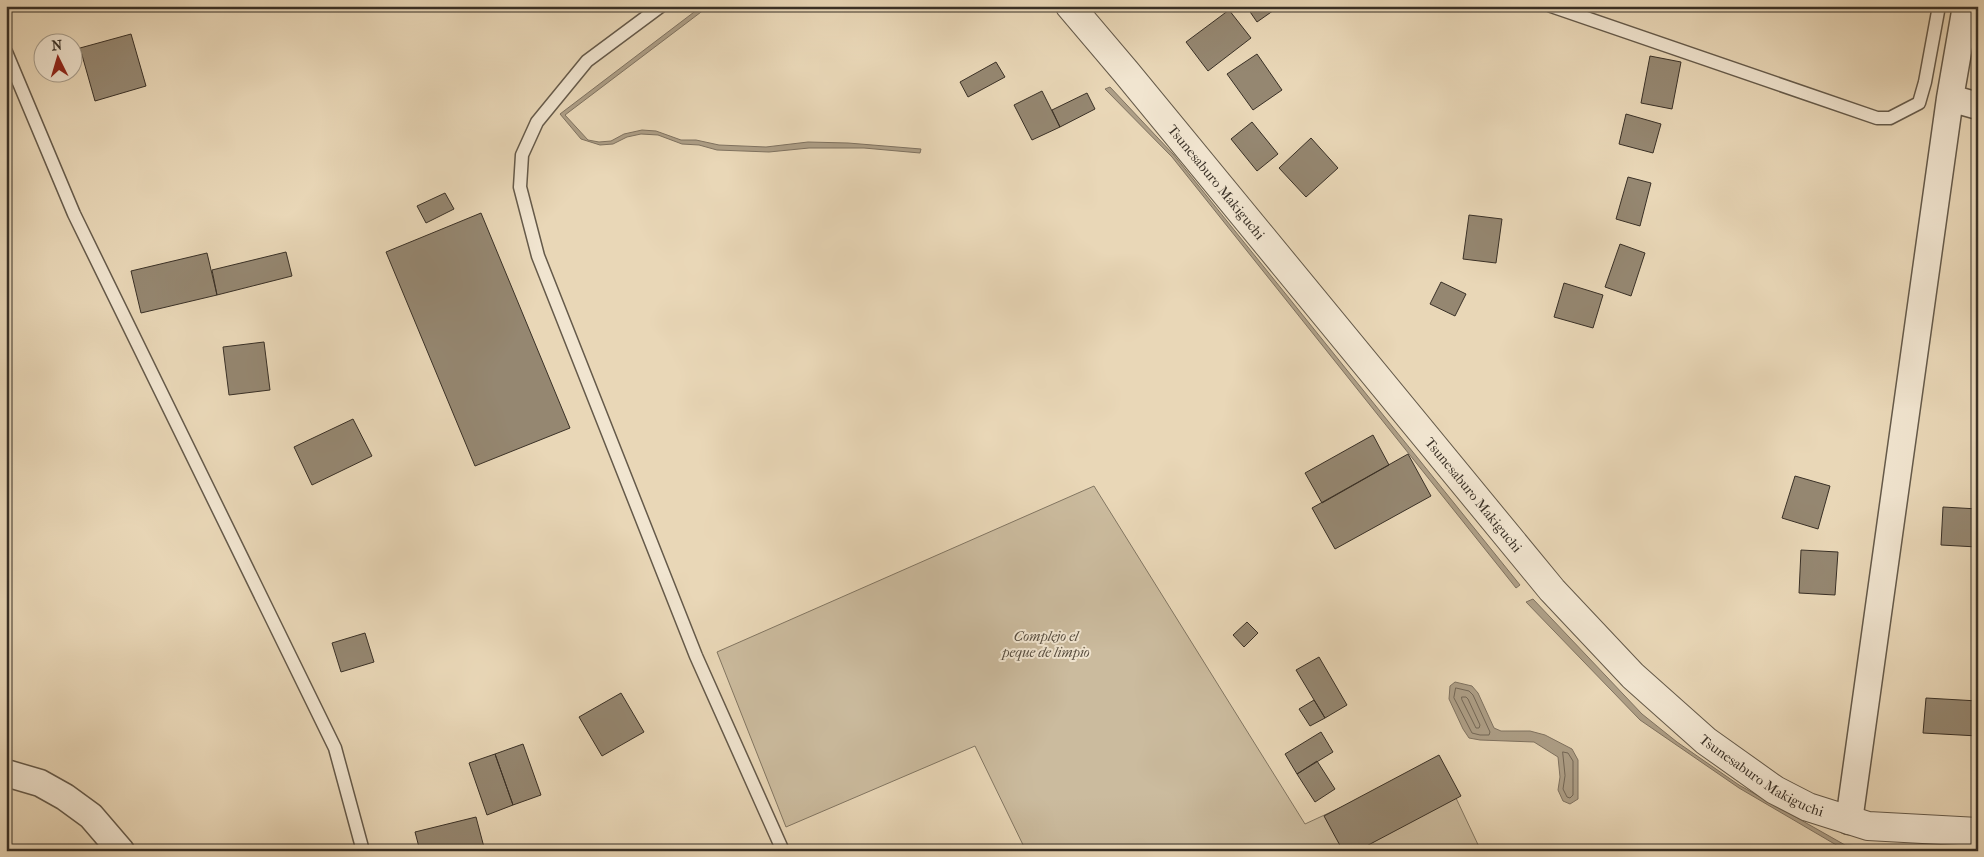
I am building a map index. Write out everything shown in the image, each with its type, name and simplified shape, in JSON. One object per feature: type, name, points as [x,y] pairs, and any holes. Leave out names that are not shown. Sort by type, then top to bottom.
[{"type":"street","name":"Tsunesaburo Makiguchi","points":[[1070,6],[1139,87],[1552,590],[1619,662],[1706,741],[1768,785],[1808,807],[1868,826],[1978,832]]},
{"type":"street","points":[[1849,821],[1950,98],[1966,6]]},
{"type":"street","points":[[1950,98],[1978,106]]},
{"type":"street","points":[[6,773],[40,783],[65,796],[91,816],[121,851]]},
{"type":"lane","points":[[661,6],[587,61],[537,122],[522,155],[520,186],[538,256],[696,656],[783,851]]},
{"type":"lane","points":[[1551,6],[1876,118],[1890,118],[1919,103],[1925,82],[1939,6]]},
{"type":"lane","points":[[6,52],[74,214],[334,748],[363,851]]},
{"type":"green space","name":"Complejo el peque de limpio","points":[[1094,486],[1305,824],[1439,762],[1481,851],[1026,851],[975,746],[786,827],[717,652]]},
{"type":"water","points":[[702,6],[709,6],[565,115],[588,140],[599,142],[611,141],[624,134],[642,130],[656,131],[681,140],[696,140],[719,145],[766,147],[808,142],[848,143],[921,149],[920,153],[864,148],[809,148],[769,152],[717,150],[699,145],[682,144],[658,135],[641,134],[627,137],[613,144],[600,145],[581,139],[560,114]]},
{"type":"water","points":[[1110,87],[1173,154],[1520,585],[1516,588],[1172,157],[1105,89]]},
{"type":"water","points":[[1533,599],[1642,714],[1677,742],[1739,785],[1845,845],[1951,851],[1846,849],[1739,788],[1640,720],[1526,602]]},
{"type":"water","points":[[1455,682],[1472,686],[1478,693],[1494,728],[1501,731],[1530,731],[1545,735],[1572,749],[1578,760],[1578,799],[1570,804],[1563,801],[1558,790],[1560,777],[1558,757],[1534,742],[1469,738],[1449,699],[1450,686]]},
{"type":"building","points":[[1246,6],[1276,6],[1277,8],[1257,22]]},
{"type":"building","points":[[1229,10],[1251,38],[1208,71],[1186,42]]},
{"type":"building","points":[[131,34],[146,86],[95,101],[82,55],[82,47]]},
{"type":"building","points":[[1257,54],[1282,90],[1253,110],[1227,74]]},
{"type":"building","points":[[1650,56],[1681,62],[1672,109],[1641,103]]},
{"type":"building","points":[[996,62],[1005,77],[968,97],[960,82]]},
{"type":"building","points":[[1042,91],[1060,127],[1032,140],[1014,105]]},
{"type":"building","points":[[1087,93],[1095,109],[1060,127],[1052,110]]},
{"type":"building","points":[[1626,114],[1661,124],[1653,153],[1619,144]]},
{"type":"building","points":[[1252,122],[1278,154],[1257,171],[1231,139]]},
{"type":"building","points":[[1311,138],[1338,168],[1306,197],[1279,168]]},
{"type":"building","points":[[1628,177],[1651,183],[1640,226],[1616,219]]},
{"type":"building","points":[[445,193],[454,209],[426,223],[417,206]]},
{"type":"building","points":[[481,213],[570,428],[475,466],[386,252]]},
{"type":"building","points":[[1469,215],[1502,219],[1496,263],[1463,259]]},
{"type":"building","points":[[1620,244],[1645,253],[1631,296],[1605,287]]},
{"type":"building","points":[[286,252],[292,276],[217,295],[212,270]]},
{"type":"building","points":[[207,253],[217,295],[141,313],[131,271]]},
{"type":"building","points":[[1441,282],[1466,294],[1455,316],[1430,304]]},
{"type":"building","points":[[1564,283],[1603,295],[1593,328],[1554,317]]},
{"type":"building","points":[[264,342],[270,390],[229,395],[223,347]]},
{"type":"building","points":[[353,419],[372,456],[312,485],[294,447]]},
{"type":"building","points":[[1373,435],[1389,465],[1322,503],[1305,473]]},
{"type":"building","points":[[1408,454],[1431,496],[1335,549],[1312,508]]},
{"type":"building","points":[[1795,476],[1830,486],[1818,529],[1782,518]]},
{"type":"building","points":[[1943,507],[1978,509],[1977,547],[1941,545]]},
{"type":"building","points":[[1801,550],[1838,552],[1835,595],[1799,593]]},
{"type":"building","points":[[1247,622],[1258,633],[1244,647],[1233,635]]},
{"type":"building","points":[[365,633],[374,662],[341,672],[332,643]]},
{"type":"building","points":[[1319,657],[1347,705],[1325,718],[1296,670]]},
{"type":"building","points":[[621,693],[644,732],[602,756],[579,717]]},
{"type":"building","points":[[1926,698],[1978,701],[1978,736],[1923,733]]},
{"type":"building","points":[[1314,700],[1325,718],[1310,726],[1299,709]]},
{"type":"building","points":[[1321,732],[1333,752],[1297,774],[1285,754]]},
{"type":"building","points":[[523,744],[541,795],[513,805],[495,754]]},
{"type":"building","points":[[495,754],[513,805],[487,815],[469,763]]},
{"type":"building","points":[[1439,755],[1461,796],[1357,851],[1343,851],[1324,816]]},
{"type":"building","points":[[1317,761],[1335,789],[1315,802],[1297,774]]},
{"type":"building","points":[[476,817],[485,851],[420,851],[415,832]]}]
